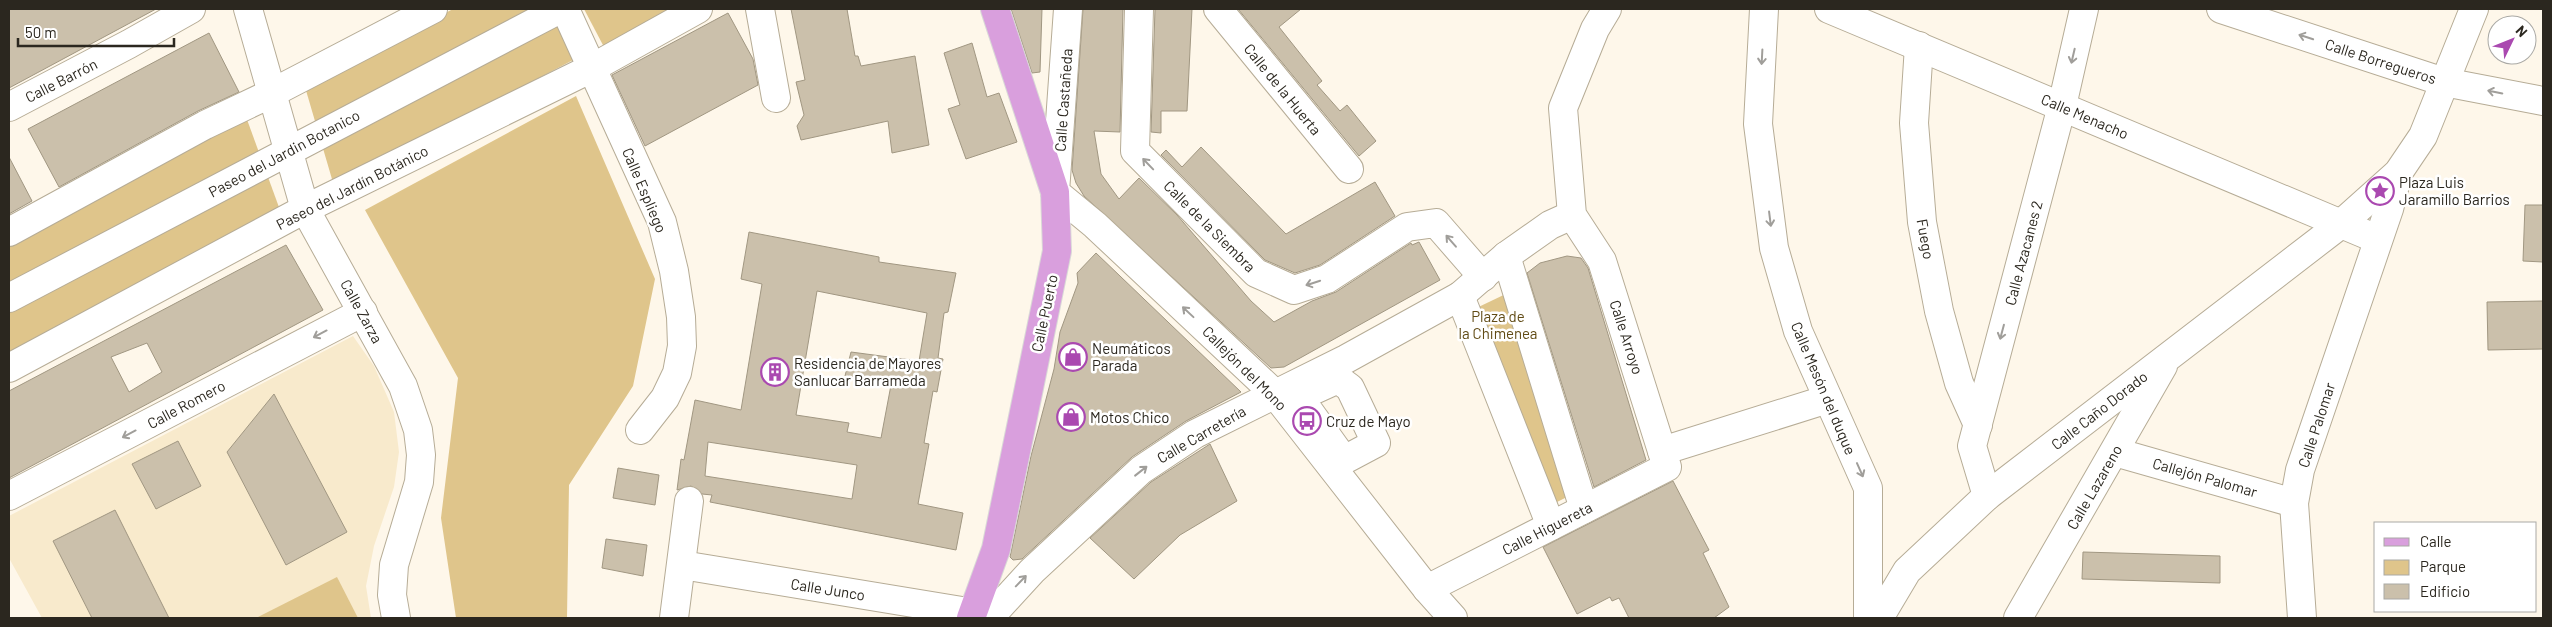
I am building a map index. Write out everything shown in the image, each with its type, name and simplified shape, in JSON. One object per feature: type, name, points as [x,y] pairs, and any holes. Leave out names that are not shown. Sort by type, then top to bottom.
[{"type":"main road","name":"Calle Puerto","points":[[978,616],[996,549],[1057,251],[1055,192],[995,9]]},
{"type":"street","name":"Calle Barrón","points":[[9,107],[130,44],[191,9]]},
{"type":"street","name":"Calle Zarza","points":[[248,9],[305,209],[403,386],[418,430],[421,455],[419,482],[394,565],[392,595],[396,618]]},
{"type":"street","points":[[9,232],[205,125],[272,93],[433,9]]},
{"type":"street","name":"Paseo del Jardin Botanico","points":[[9,298],[560,9]]},
{"type":"street","name":"Calle Espliego","points":[[565,9],[662,222],[674,271],[681,317],[682,346],[678,373],[665,398],[640,430]]},
{"type":"street","name":"Paseo del Jardín Botánico","points":[[9,368],[305,209],[592,68],[698,9]]},
{"type":"street","points":[[760,9],[776,98]]},
{"type":"street","name":"Calle Castañeda","points":[[1055,192],[1068,9]]},
{"type":"street","name":"Calle de la Siembra","points":[[1139,9],[1136,151],[1256,273],[1294,290],[1328,278],[1407,227],[1436,223],[1483,277]]},
{"type":"street","name":"Calle de la Huerta","points":[[1218,9],[1349,169]]},
{"type":"street","points":[[1572,215],[1564,108],[1595,29],[1607,9]]},
{"type":"street","name":"Calle Mesón del duque","points":[[1764,9],[1758,124],[1774,248],[1798,332],[1868,488],[1868,618]]},
{"type":"street","name":"Calle Menacho","points":[[1829,9],[2341,224]]},
{"type":"street","name":"Calle Azacanes 2","points":[[1987,496],[1972,446],[2062,106],[2084,9]]},
{"type":"street","name":"Calle Borregueros","points":[[2221,9],[2444,82],[2543,101]]},
{"type":"street","points":[[2398,172],[2389,209],[2377,239],[2341,224],[2398,172],[2423,136],[2474,9]]},
{"type":"street","name":"Fuego","points":[[1919,46],[1914,123],[1922,222],[1939,311],[1959,384],[1978,425]]},
{"type":"street","name":"Callejón del Mono","points":[[1055,192],[1095,225],[1274,393],[1427,589],[1453,618]]},
{"type":"street","name":"Calle Carretería","points":[[978,616],[1032,571],[1141,470],[1195,434],[1274,393],[1346,359],[1460,296],[1506,256],[1550,225],[1572,215]]},
{"type":"street","name":"Calle Arroyo","points":[[1572,215],[1602,261],[1664,459]]},
{"type":"street","name":"Calle Caño Dorado","points":[[1879,618],[1907,571],[1987,496],[2341,224]]},
{"type":"street","points":[[1057,251],[1072,230],[1095,225]]},
{"type":"street","name":"Calle Palomar","points":[[2302,618],[2294,503],[2300,470],[2377,239]]},
{"type":"street","points":[[1506,256],[1584,509]]},
{"type":"street","points":[[1460,296],[1551,526]]},
{"type":"street","name":"Calle Romero","points":[[9,496],[363,312]]},
{"type":"street","name":"Calle Lazareno","points":[[2018,618],[2169,356]]},
{"type":"street","points":[[1340,476],[1387,451],[1346,359]]},
{"type":"street","name":"Calle Higuereta","points":[[1427,589],[1584,509],[1664,459],[1828,399]]},
{"type":"street","name":"Callejón Palomar","points":[[2114,452],[2294,503]]},
{"type":"street","points":[[674,618],[689,501]]},
{"type":"street","name":"Calle Junco","points":[[682,565],[978,616]]},
{"type":"shaded area","points":[[353,336],[374,366],[394,412],[399,452],[394,487],[374,546],[366,586],[371,618],[42,618],[9,558],[9,516]]},
{"type":"green space","points":[[453,9],[549,9],[573,60],[334,186],[305,87]]},
{"type":"green space","points":[[584,9],[677,9],[604,47]]},
{"type":"green space","points":[[576,96],[655,279],[633,386],[569,485],[567,618],[456,618],[441,518],[458,378],[365,210]]},
{"type":"green space","points":[[245,114],[280,210],[9,353],[9,244]]},
{"type":"green space","name":"Plaza de la Chimenea","points":[[1512,291],[1567,497],[1553,504],[1468,312]]},
{"type":"green space","points":[[337,577],[358,618],[256,618]]},
{"type":"building","points":[[9,9],[156,9],[9,88]]},
{"type":"building","points":[[791,9],[847,9],[855,56],[858,56],[861,66],[915,56],[929,145],[892,153],[888,121],[801,140],[797,126],[804,115],[796,82],[805,80]]},
{"type":"building","points":[[1011,9],[1042,9],[1040,72],[1032,73]]},
{"type":"building","points":[[1083,9],[1123,9],[1120,132],[1094,131],[1101,174],[1119,199],[1139,178],[1177,215],[1251,301],[1274,322],[1312,301],[1336,292],[1411,243],[1412,245],[1419,242],[1440,280],[1284,367],[1271,368],[1084,196],[1076,183],[1072,170]]},
{"type":"building","points":[[1155,9],[1192,9],[1187,111],[1161,111],[1161,133],[1151,132]]},
{"type":"building","points":[[1238,9],[1301,9],[1279,27],[1322,81],[1317,85],[1340,111],[1347,105],[1376,141],[1359,156]]},
{"type":"building","points":[[728,13],[753,59],[758,85],[645,146],[612,75]]},
{"type":"building","points":[[209,33],[239,92],[198,111],[59,187],[28,129]]},
{"type":"building","points":[[972,43],[987,97],[999,93],[1017,142],[966,159],[948,109],[960,105],[944,53]]},
{"type":"building","points":[[1201,147],[1286,234],[1375,182],[1395,216],[1320,265],[1295,273],[1265,260],[1161,155],[1166,150],[1182,167]]},
{"type":"building","points":[[9,157],[32,201],[9,214]]},
{"type":"building","points":[[2525,205],[2543,205],[2543,262],[2523,261]]},
{"type":"building","points":[[749,232],[879,257],[879,262],[956,273],[948,312],[944,313],[938,358],[943,359],[937,392],[933,391],[924,443],[929,444],[918,504],[963,513],[956,550],[710,502],[712,495],[702,494],[691,486],[677,490],[681,459],[684,460],[695,400],[741,410],[762,284],[741,279]],"holes":[[[817,291],[927,313],[919,361],[851,352],[845,376],[891,385],[881,438],[847,432],[849,423],[796,415]],[[708,442],[857,465],[852,499],[705,476]]]},
{"type":"building","points":[[286,245],[323,310],[9,478],[9,391]],"holes":[[[147,343],[162,372],[129,392],[111,357]]]},
{"type":"building","points":[[1096,253],[1241,392],[1186,421],[1132,457],[1022,559],[1013,560],[1010,557],[1031,456],[1054,369],[1060,332],[1078,283],[1077,273]]},
{"type":"building","points":[[1567,256],[1581,258],[1588,268],[1646,460],[1594,487],[1527,273],[1540,263]]},
{"type":"building","points":[[2543,301],[2543,349],[2488,350],[2487,302]]},
{"type":"building","points":[[274,394],[347,532],[286,565],[227,452]]},
{"type":"building","points":[[178,441],[201,486],[156,509],[132,464]]},
{"type":"building","points":[[1210,444],[1237,501],[1180,535],[1134,579],[1090,538],[1151,482]]},
{"type":"building","points":[[618,468],[659,475],[655,505],[613,498]]},
{"type":"building","points":[[1673,481],[1709,550],[1703,553],[1729,607],[1714,618],[1629,618],[1619,598],[1612,601],[1610,597],[1577,614],[1543,547]]},
{"type":"building","points":[[115,510],[169,618],[92,618],[53,541]]},
{"type":"building","points":[[606,539],[647,545],[643,576],[602,568]]},
{"type":"building","points":[[2083,552],[2220,556],[2220,583],[2082,579]]},
{"type":"place","name":"Plaza Luis Jaramillo Barrios","points":[[2380,191]]},
{"type":"place","name":"Neumáticos Parada","points":[[1073,357]]},
{"type":"place","name":"Residencia de Mayores Sanlucar Barrameda","points":[[775,372]]},
{"type":"place","name":"Motos Chico","points":[[1071,417]]},
{"type":"place","name":"Cruz de Mayo","points":[[1307,421]]}]
